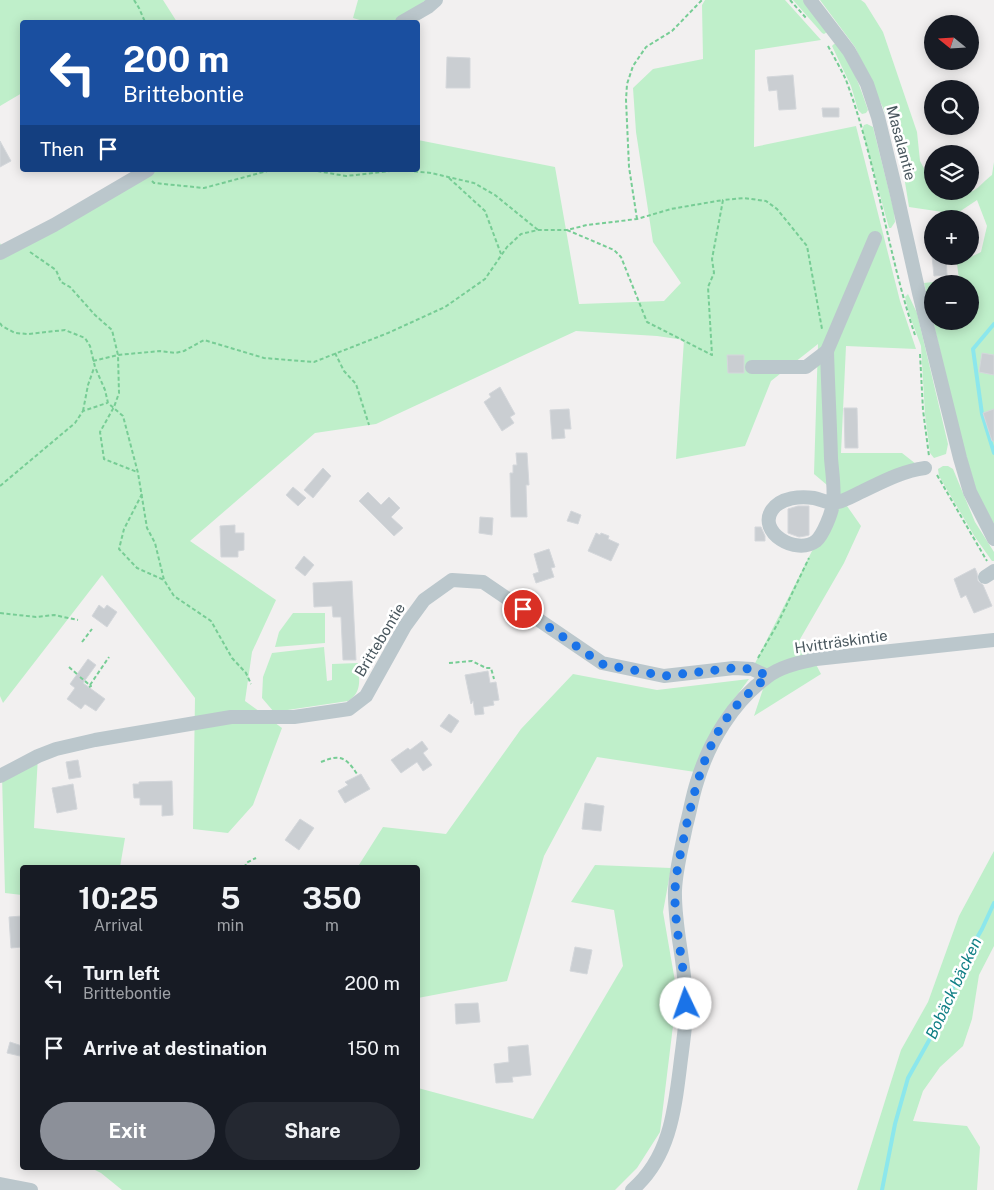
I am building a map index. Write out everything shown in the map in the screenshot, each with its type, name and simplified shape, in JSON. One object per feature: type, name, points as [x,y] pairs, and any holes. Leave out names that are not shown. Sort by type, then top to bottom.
[{"type":"street","points":[[405,20],[436,0]]},
{"type":"street","name":"Masalantie","points":[[810,0],[849,51],[867,84],[878,117],[899,201],[919,292],[960,458],[970,492],[994,539]]},
{"type":"street","points":[[0,253],[54,225],[144,172]]},
{"type":"street","points":[[875,238],[827,351],[833,503],[825,529],[816,541],[804,546],[792,546],[782,541],[774,533],[769,523],[774,507],[783,501],[796,497],[815,498],[833,503],[908,470],[930,467]]},
{"type":"street","points":[[752,367],[806,367],[827,351]]},
{"type":"street","name":"Brittebontie","points":[[0,776],[38,756],[56,749],[95,740],[231,716],[294,717],[349,709],[366,696],[405,626],[424,600],[452,580],[483,582],[602,664],[664,676],[734,668],[752,669],[768,676]]},
{"type":"street","name":"Hvitträskintie","points":[[632,1190],[640,1183],[656,1162],[666,1140],[675,1109],[686,1020],[686,988],[676,918],[675,890],[678,862],[697,782],[708,752],[721,728],[736,706],[768,676],[788,666],[816,659],[994,640]]},
{"type":"street","points":[[0,1184],[31,1190]]},
{"type":"path","points":[[134,0],[140,8],[144,20]]},
{"type":"path","points":[[637,219],[629,168],[627,84],[634,66],[646,47],[672,31],[702,0]]},
{"type":"path","points":[[790,0],[808,20]]},
{"type":"path","points":[[827,43],[845,79],[859,120],[902,296],[917,340]]},
{"type":"path","points":[[144,172],[154,183],[204,188],[264,172]]},
{"type":"path","points":[[322,172],[346,176],[382,172]]},
{"type":"path","points":[[420,172],[474,183],[488,191],[538,230]]},
{"type":"path","points":[[447,177],[485,211],[501,254]]},
{"type":"path","points":[[93,361],[118,355],[160,351],[175,353],[184,351],[204,340],[264,358],[314,362],[388,333],[445,307],[485,279],[501,254],[521,234],[538,230],[566,230],[587,225],[637,219],[671,209],[744,198],[766,201],[777,208],[806,246],[827,351]]},
{"type":"path","points":[[566,230],[614,250],[621,257],[648,322],[712,355],[708,287],[714,273],[712,260],[723,200]]},
{"type":"path","points":[[18,243],[56,270],[61,282],[70,287],[95,315],[112,330],[118,355],[119,393],[114,407],[100,432],[104,459],[138,473]]},
{"type":"path","points":[[0,323],[15,333],[28,334],[65,330],[85,338],[90,346],[94,367],[105,390],[108,403],[123,416],[138,473],[147,528],[155,544],[164,580],[174,596],[211,621],[232,658],[246,673],[251,684]]},
{"type":"path","points":[[920,349],[923,410],[930,467],[979,549],[991,573]]},
{"type":"path","points":[[335,354],[344,372],[356,384],[369,425]]},
{"type":"path","points":[[0,486],[75,423],[83,411],[94,367]]},
{"type":"path","points":[[83,411],[108,403]]},
{"type":"path","points":[[142,494],[124,528],[119,549],[137,568],[164,580]]},
{"type":"path","points":[[752,669],[777,624],[816,541]]},
{"type":"path","points":[[0,612],[36,616],[54,615],[78,620]]},
{"type":"path","points":[[82,642],[92,629]]},
{"type":"path","points":[[80,677],[90,686],[109,657]]},
{"type":"path","points":[[448,663],[472,661],[486,668],[491,668],[494,679]]},
{"type":"path","points":[[69,667],[77,674]]},
{"type":"path","points":[[90,673],[95,677]]},
{"type":"path","points":[[321,762],[330,758],[340,757],[348,761],[357,774]]},
{"type":"path","points":[[246,865],[256,858]]},
{"type":"green space","points":[[0,0],[163,0],[176,20],[20,20],[20,94],[0,106]]},
{"type":"green space","points":[[358,0],[426,0],[397,20],[360,20],[353,18]]},
{"type":"green space","points":[[705,0],[785,0],[821,40],[755,50],[754,147],[856,126],[900,301],[916,349],[846,346],[841,453],[902,453],[916,464],[840,496],[814,474],[818,344],[771,381],[745,446],[676,459],[684,340],[657,336],[576,331],[376,424],[315,433],[190,541],[276,600],[252,652],[245,701],[282,728],[253,805],[228,833],[193,829],[195,698],[102,575],[3,703],[0,696],[0,243],[4,250],[141,172],[420,172],[420,140],[555,167],[579,304],[664,301],[681,283],[653,242],[636,132],[633,88],[653,69],[703,59],[702,5]]},
{"type":"green space","points":[[793,0],[803,0],[827,28],[827,32],[822,33]]},
{"type":"green space","points":[[820,0],[861,0],[865,3],[883,32],[917,132],[920,161],[924,168],[924,200],[977,200],[962,210],[929,210],[909,207],[900,151],[895,134],[855,47]]},
{"type":"green space","points":[[834,44],[842,51],[855,75],[868,110],[866,113],[862,114],[858,110],[851,86],[832,46]]},
{"type":"green space","points":[[867,124],[873,127],[894,211],[895,222],[891,228],[889,228],[862,130],[864,125]]},
{"type":"green space","points":[[994,162],[994,524],[977,493],[959,432],[935,330],[979,330],[979,275],[958,275],[957,265],[979,265],[979,253],[981,252],[987,226],[977,200],[979,200],[979,186],[992,175]]},
{"type":"green space","points":[[908,294],[917,313],[948,444],[946,454],[934,458],[930,453],[925,414],[921,346],[909,314],[905,297]]},
{"type":"green space","points":[[943,466],[953,469],[975,522],[994,552],[994,561],[992,561],[975,537],[939,476],[938,469]]},
{"type":"green space","points":[[840,496],[861,526],[844,563],[799,641],[810,653],[821,674],[754,716],[767,677],[752,669]]},
{"type":"green space","points":[[293,613],[325,613],[325,643],[275,647],[279,632]]},
{"type":"green space","points":[[324,647],[327,681],[332,680],[332,664],[358,663],[359,684],[353,697],[348,701],[274,712],[262,698],[263,677],[272,653]]},
{"type":"green space","points":[[573,674],[657,690],[749,679],[726,710],[695,772],[597,757],[544,856],[507,981],[420,998],[420,865],[359,865],[383,827],[446,834],[521,729]]},
{"type":"green space","points":[[38,756],[34,828],[125,838],[120,865],[20,865],[20,895],[5,893],[2,775]]},
{"type":"green space","points":[[994,851],[994,946],[979,975],[972,1019],[963,1046],[940,1067],[923,1091],[913,1121],[967,1126],[980,1147],[977,1190],[857,1190],[901,1050],[928,1002],[959,916]]},
{"type":"green space","points":[[595,865],[671,868],[663,912],[677,993],[660,1132],[637,1168],[615,1190],[122,1190],[95,1170],[420,1170],[420,1089],[533,1119],[623,966],[614,910],[571,902]]},
{"type":"building","points":[[447,57],[470,58],[470,88],[446,88]]},
{"type":"building","points":[[793,75],[796,109],[779,110],[777,90],[769,91],[767,77]]},
{"type":"building","points":[[822,108],[839,108],[839,117],[823,117]]},
{"type":"building","points":[[0,141],[11,161],[0,167]]},
{"type":"building","points":[[933,265],[946,265],[947,275],[934,275]]},
{"type":"building","points":[[982,353],[994,355],[994,375],[979,372]]},
{"type":"building","points":[[727,355],[744,355],[744,373],[728,373]]},
{"type":"building","points":[[500,387],[515,414],[510,417],[514,423],[502,431],[484,402],[491,397],[489,394]]},
{"type":"building","points":[[844,408],[857,408],[858,448],[845,448]]},
{"type":"building","points":[[569,409],[571,429],[564,429],[565,438],[552,439],[550,410]]},
{"type":"building","points":[[994,409],[994,441],[992,441],[983,413]]},
{"type":"building","points":[[516,453],[527,453],[529,485],[526,485],[527,517],[511,517],[510,473],[513,473],[513,465],[517,465]]},
{"type":"building","points":[[323,468],[331,476],[313,498],[304,490]]},
{"type":"building","points":[[293,487],[306,498],[298,506],[286,495]]},
{"type":"building","points":[[368,492],[381,505],[389,497],[400,508],[391,517],[403,528],[394,536],[359,501]]},
{"type":"building","points":[[798,506],[809,506],[809,535],[799,537],[788,533],[788,509]]},
{"type":"building","points":[[571,511],[581,515],[578,524],[567,521]]},
{"type":"building","points":[[480,517],[493,518],[492,535],[479,533]]},
{"type":"building","points":[[235,525],[235,533],[244,533],[244,550],[238,551],[238,557],[221,557],[220,526]]},
{"type":"building","points":[[755,527],[761,527],[765,541],[755,541]]},
{"type":"building","points":[[596,533],[609,536],[608,539],[619,544],[611,561],[588,551]]},
{"type":"building","points":[[549,549],[555,567],[551,568],[554,577],[536,583],[533,574],[539,572],[534,554]]},
{"type":"building","points":[[304,556],[314,565],[305,576],[295,568]]},
{"type":"building","points":[[975,568],[978,581],[983,585],[992,606],[974,613],[966,595],[961,598],[954,579]]},
{"type":"building","points":[[352,581],[356,660],[343,660],[341,617],[333,617],[332,606],[314,607],[313,583]]},
{"type":"building","points":[[99,605],[104,609],[107,605],[117,612],[107,627],[92,616]]},
{"type":"building","points":[[88,659],[96,665],[83,683],[105,699],[96,711],[85,704],[81,709],[67,699],[75,688],[70,684]]},
{"type":"building","points":[[488,671],[490,683],[496,682],[499,700],[493,701],[494,705],[483,707],[484,714],[475,715],[465,675]]},
{"type":"building","points":[[449,714],[459,721],[451,733],[440,726]]},
{"type":"building","points":[[422,741],[428,749],[423,753],[432,765],[423,771],[417,762],[401,773],[391,760]]},
{"type":"building","points":[[78,760],[81,777],[69,779],[66,762]]},
{"type":"building","points":[[361,774],[370,789],[345,803],[338,791],[348,785],[345,782]]},
{"type":"building","points":[[172,781],[173,815],[162,816],[162,805],[140,805],[140,798],[134,798],[133,784],[139,784],[139,782]]},
{"type":"building","points":[[73,784],[77,809],[57,813],[52,788]]},
{"type":"building","points":[[585,803],[604,806],[601,831],[582,829]]},
{"type":"building","points":[[300,819],[314,828],[299,850],[285,840]]},
{"type":"building","points":[[20,916],[20,947],[11,948],[9,917]]},
{"type":"building","points":[[575,947],[592,950],[587,974],[570,971]]},
{"type":"building","points":[[478,1003],[480,1022],[456,1024],[455,1004]]},
{"type":"building","points":[[10,1042],[20,1045],[20,1056],[7,1053]]},
{"type":"building","points":[[528,1045],[531,1075],[512,1077],[513,1082],[496,1083],[494,1064],[509,1062],[508,1047]]},
{"type":"waterway","points":[[994,324],[973,349],[982,414],[994,453]]},
{"type":"waterway","name":"Bobäck bäcken","points":[[882,1190],[895,1124],[908,1078],[941,1019],[962,964],[994,903]]},
{"type":"route","points":[[523,609],[602,664],[664,676],[734,668],[752,669],[768,676],[736,706],[721,728],[708,752],[697,782],[678,862],[675,890],[676,918],[686,988],[686,1004]]}]
